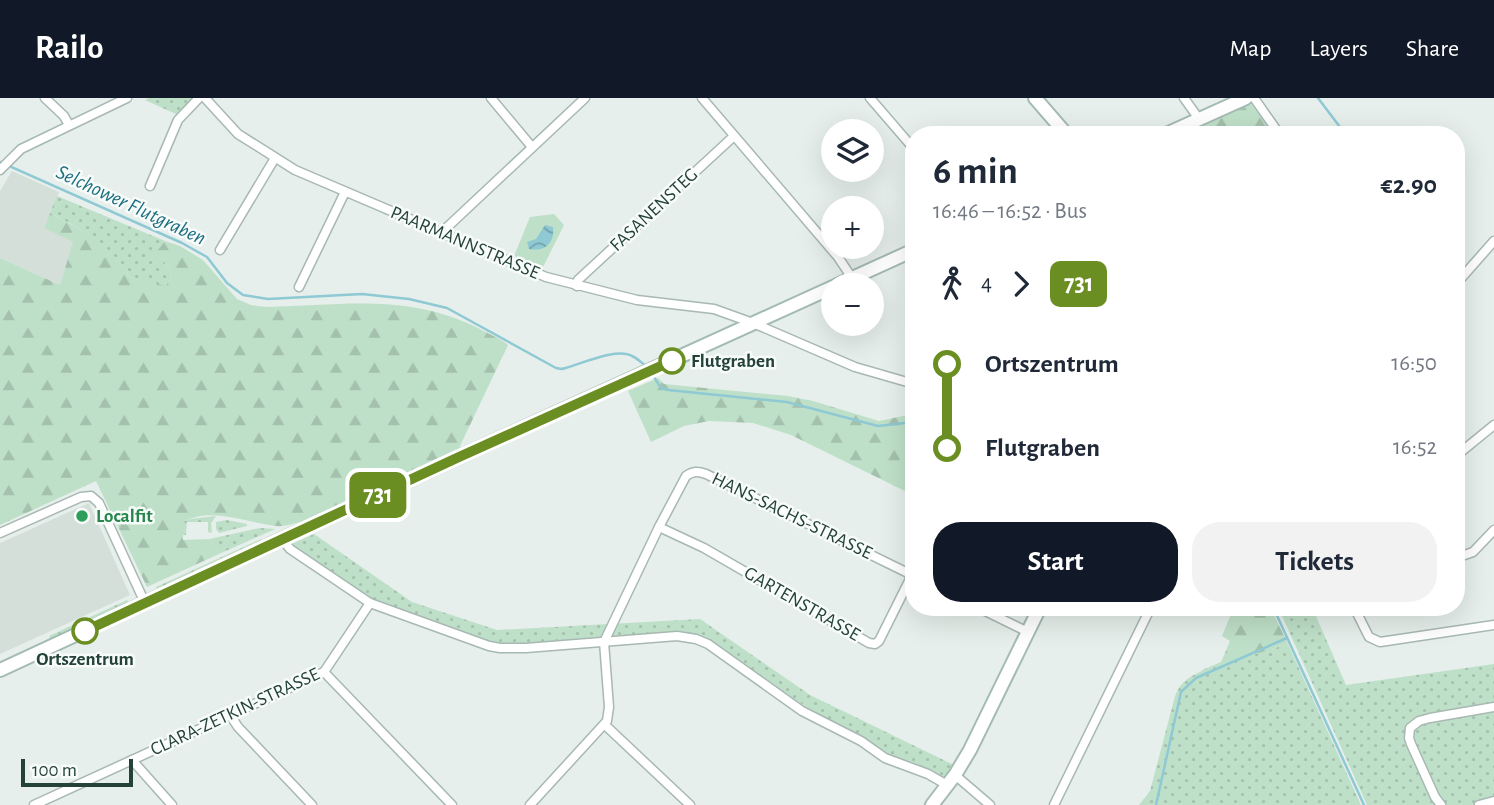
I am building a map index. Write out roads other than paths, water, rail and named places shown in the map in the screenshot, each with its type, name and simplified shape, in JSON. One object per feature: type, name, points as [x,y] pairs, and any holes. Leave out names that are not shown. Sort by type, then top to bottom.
[{"type":"street","points":[[45,98],[64,116],[69,125]]},
{"type":"street","points":[[0,170],[10,157],[21,149],[127,98]]},
{"type":"street","points":[[150,186],[178,120],[199,98]]},
{"type":"street","name":"PAARMANNSTRASSE","points":[[205,98],[238,134],[295,170],[547,277],[637,300],[714,309],[855,367],[905,381]]},
{"type":"street","points":[[491,98],[532,147]]},
{"type":"street","points":[[442,232],[585,98]]},
{"type":"street","points":[[702,98],[849,273]]},
{"type":"street","points":[[870,98],[905,139]]},
{"type":"street","points":[[1035,98],[1059,126]]},
{"type":"street","points":[[1184,98],[1199,119]]},
{"type":"street","points":[[1184,126],[1245,98]]},
{"type":"street","points":[[1254,98],[1274,126]]},
{"type":"street","name":"FASANENSTEG","points":[[577,286],[578,279],[734,136]]},
{"type":"street","points":[[220,250],[275,158]]},
{"type":"street","points":[[299,287],[345,192]]},
{"type":"street","points":[[1465,273],[1494,241]]},
{"type":"street","points":[[863,273],[905,254]]},
{"type":"street","points":[[0,670],[449,461],[821,292]]},
{"type":"street","points":[[1465,449],[1494,425]]},
{"type":"street","name":"HANS-SACHS-STRASSE","points":[[604,642],[685,476],[698,471],[905,571]]},
{"type":"street","points":[[0,533],[81,497],[92,496],[99,503],[145,603]]},
{"type":"street","name":"GARTENSTRASSE","points":[[659,527],[704,548],[869,643],[875,644],[879,641],[905,591]]},
{"type":"street","points":[[1465,555],[1473,552],[1494,530]]},
{"type":"street","points":[[283,540],[290,549],[370,603],[500,648],[677,636],[700,640],[802,711],[861,741],[885,758],[951,780],[990,805]]},
{"type":"street","name":"CLARA-ZETKIN-STRASSE","points":[[36,804],[324,672],[370,603]]},
{"type":"street","points":[[995,616],[1028,632]]},
{"type":"street","points":[[932,805],[951,780],[1036,616]]},
{"type":"street","points":[[1054,805],[1147,616]]},
{"type":"street","points":[[1358,616],[1369,637],[1380,642],[1494,625]]},
{"type":"street","points":[[530,805],[605,725],[609,707],[604,642]]},
{"type":"street","points":[[324,672],[452,805]]},
{"type":"street","points":[[1441,805],[1411,744],[1410,728],[1419,721],[1430,718],[1494,707]]},
{"type":"street","points":[[230,715],[238,727],[312,805]]},
{"type":"street","points":[[605,725],[690,805]]},
{"type":"street","points":[[132,760],[172,805]]},
{"type":"street","points":[[1479,805],[1494,801]]},
{"type":"water","points":[[545,225],[553,227],[550,242],[544,248],[529,249],[527,242],[536,239]]},
{"type":"waterway","points":[[1318,98],[1339,126]]},
{"type":"waterway","name":"Selchower Flutgraben","points":[[0,162],[182,243],[207,257],[227,283],[243,295],[268,299],[362,294],[409,299],[447,308],[556,368],[562,369],[617,354],[632,356],[646,366]]},
{"type":"waterway","name":"Selchower Flutgraben","points":[[652,374],[661,388],[668,390],[787,402],[878,426],[905,423]]},
{"type":"waterway","name":"Selchower Flutgraben","points":[[1277,616],[1364,805]]},
{"type":"waterway","points":[[1156,805],[1181,692],[1196,678],[1287,638]]},
{"type":"place","name":"Flutgraben","points":[[672,361]]},
{"type":"place","name":"Localfit","points":[[82,516]]},
{"type":"place","name":"Ortszentrum","points":[[85,631]]}]
